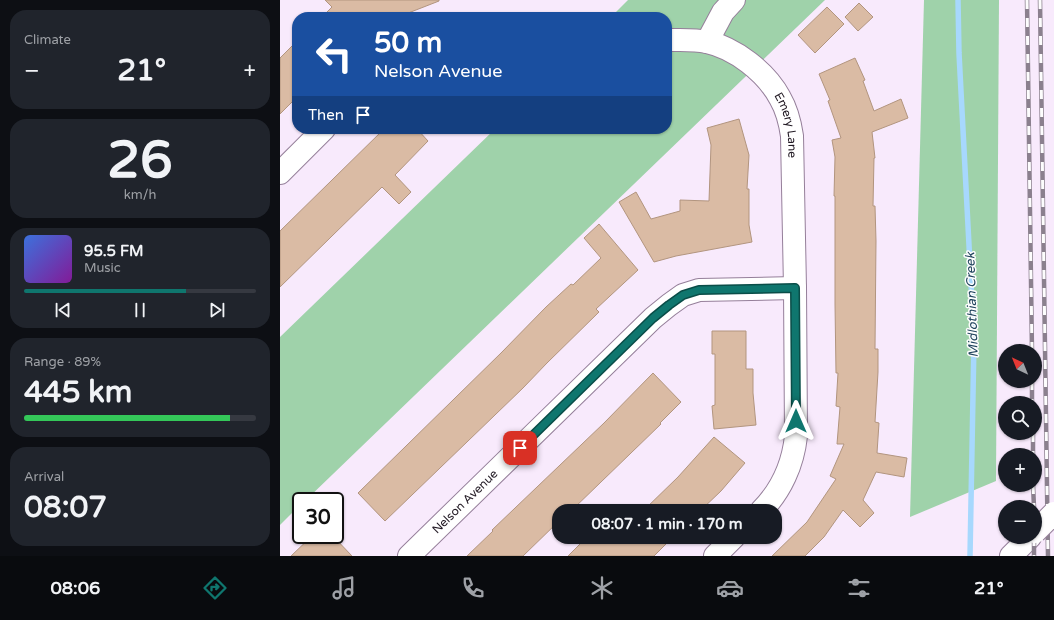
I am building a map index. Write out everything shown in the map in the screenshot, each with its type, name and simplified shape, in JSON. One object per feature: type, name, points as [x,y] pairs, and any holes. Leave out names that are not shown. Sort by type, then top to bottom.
[{"type":"main road","points":[[707,42],[723,12],[734,0]]},
{"type":"main road","name":"Emery Lane","points":[[672,40],[707,42],[734,52],[750,63],[769,83],[780,98],[788,116],[792,136],[796,436],[794,452],[787,472],[777,491],[767,504]]},
{"type":"main road","points":[[280,173],[319,134]]},
{"type":"main road","name":"Nelson Avenue","points":[[409,556],[653,318],[683,295],[699,290],[795,288]]},
{"type":"main road","points":[[1042,525],[1054,513]]},
{"type":"main road","points":[[715,556],[727,544]]},
{"type":"main road","points":[[1011,556],[1023,544]]},
{"type":"green space","points":[[628,0],[825,0],[314,492],[292,492],[292,513],[280,525],[280,337],[490,134],[672,134],[672,12],[616,12]]},
{"type":"green space","points":[[924,0],[999,0],[996,481],[910,517]]},
{"type":"building","points":[[325,0],[439,0],[411,12],[327,12],[332,7]]},
{"type":"building","points":[[859,3],[873,17],[858,31],[845,17]]},
{"type":"building","points":[[827,7],[844,24],[815,53],[798,35]]},
{"type":"building","points":[[292,46],[292,102],[280,114],[280,58]]},
{"type":"building","points":[[855,58],[865,80],[863,81],[874,111],[901,99],[908,118],[872,132],[875,158],[873,206],[875,206],[876,241],[875,349],[878,349],[875,422],[879,423],[877,453],[907,458],[904,477],[876,472],[863,500],[874,513],[860,527],[843,510],[824,537],[805,556],[772,556],[807,522],[836,479],[830,476],[844,444],[837,444],[840,407],[836,406],[838,373],[836,373],[835,304],[835,157],[832,140],[841,138],[828,101],[830,100],[819,74]]},
{"type":"building","points":[[739,119],[749,155],[747,189],[749,189],[749,225],[752,242],[676,256],[654,262],[619,202],[636,192],[651,219],[680,211],[680,200],[709,201],[711,145],[707,128]]},
{"type":"building","points":[[379,134],[422,134],[428,141],[395,175],[411,192],[399,204],[382,187],[280,287],[280,231]]},
{"type":"building","points":[[599,224],[638,270],[596,309],[599,312],[523,388],[385,521],[358,493],[546,307],[571,284],[573,285],[601,258],[584,238]]},
{"type":"building","points":[[712,331],[746,331],[746,369],[753,369],[753,393],[756,425],[714,429],[712,406],[715,405],[715,354],[712,354]]},
{"type":"building","points":[[653,373],[681,402],[660,423],[661,424],[578,504],[552,504],[552,528],[523,556],[467,556],[493,531],[492,530],[604,423]]},
{"type":"building","points":[[714,437],[745,463],[721,491],[707,504],[650,504],[678,477]]},
{"type":"building","points":[[304,544],[341,544],[352,556],[291,556]]},
{"type":"building","points":[[580,544],[666,544],[654,556],[568,556]]},
{"type":"waterway","name":"Midlothian Creek","points":[[958,0],[959,53],[974,341],[970,556]]},
{"type":"railway","points":[[1027,0],[1032,344]]},
{"type":"railway","points":[[1040,0],[1048,556]]},
{"type":"railway","points":[[1032,388],[1032,396]]},
{"type":"railway","points":[[1033,440],[1033,448]]},
{"type":"railway","points":[[1033,492],[1034,500]]},
{"type":"railway","points":[[1034,544],[1034,556]]},
{"type":"route","points":[[520,448],[653,318],[683,295],[699,290],[795,288],[796,421]]}]
